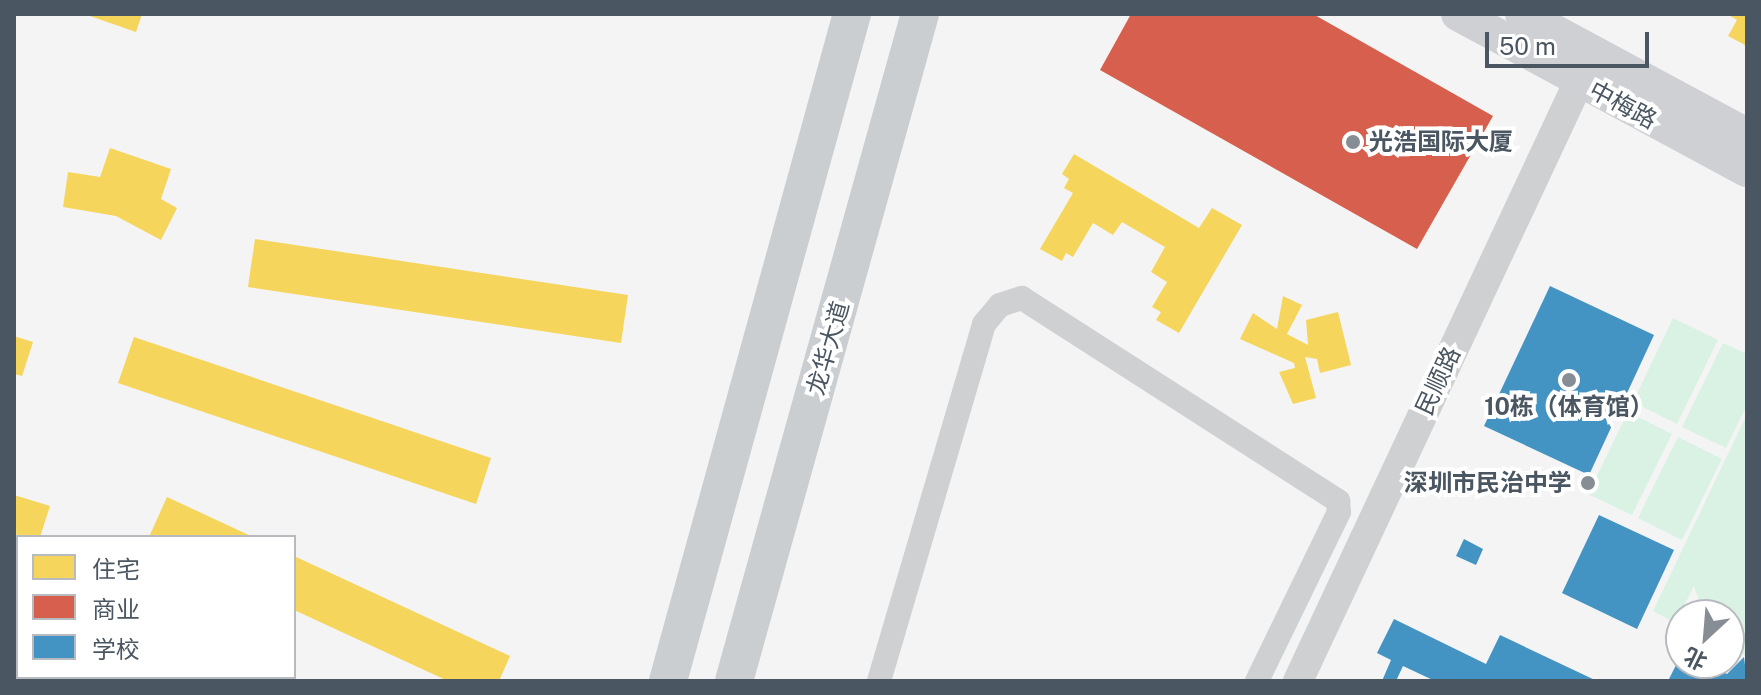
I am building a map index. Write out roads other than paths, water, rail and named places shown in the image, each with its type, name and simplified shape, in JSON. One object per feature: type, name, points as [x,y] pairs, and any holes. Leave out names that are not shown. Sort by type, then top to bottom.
[{"type":"main road","points":[[668,681],[852,14]]},
{"type":"main road","name":"龙华大道","points":[[734,681],[920,14]]},
{"type":"main road","name":"中梅路","points":[[1458,14],[1747,170]]},
{"type":"main road","name":"中梅路","points":[[1522,14],[1747,135]]},
{"type":"street","name":"民顺路","points":[[1298,681],[1579,81]]},
{"type":"street","points":[[879,681],[984,324],[1000,305],[1022,298],[1338,501],[1339,512],[1257,681]]},
{"type":"place","name":"光浩国际大厦","points":[[1353,142]]},
{"type":"place","name":"10栋（体育馆）","points":[[1569,380]]},
{"type":"place","name":"深圳市民治中学","points":[[1588,483]]}]
